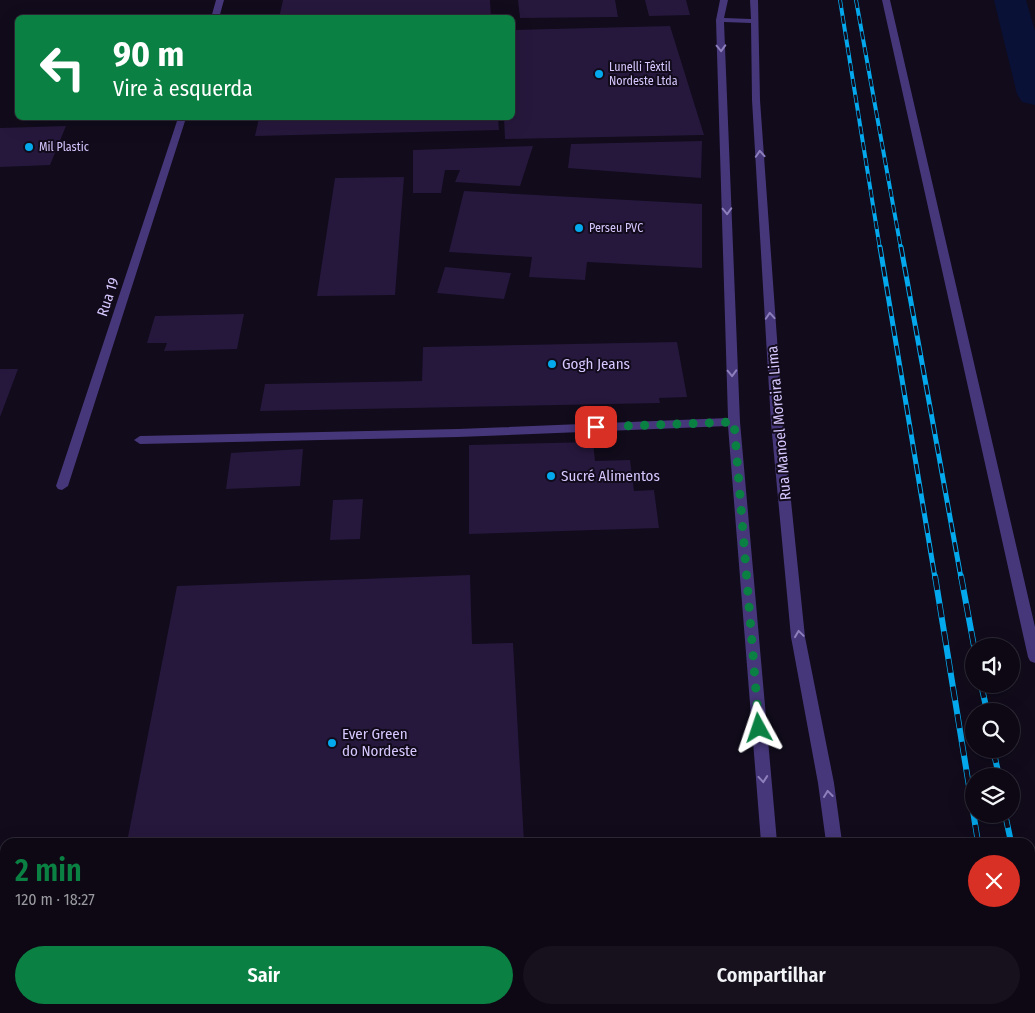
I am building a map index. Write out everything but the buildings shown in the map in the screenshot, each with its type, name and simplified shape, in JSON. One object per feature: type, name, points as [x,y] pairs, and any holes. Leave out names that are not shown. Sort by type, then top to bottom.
[{"type":"street","points":[[216,15],[220,0]]},
{"type":"street","points":[[724,0],[720,20],[734,422],[768,838]]},
{"type":"street","name":"Rua Manoel Moreira Lima","points":[[754,0],[756,100],[777,423],[798,637],[826,783],[833,838]]},
{"type":"street","points":[[886,0],[1035,656]]},
{"type":"street","points":[[720,20],[753,21]]},
{"type":"street","name":"Rua 19","points":[[62,486],[181,120]]},
{"type":"street","points":[[140,440],[458,433],[734,422]]},
{"type":"waterway","points":[[1010,0],[1035,94]]},
{"type":"railway","points":[[840,0],[880,249]]},
{"type":"railway","points":[[856,0],[901,249]]},
{"type":"railway","points":[[880,247],[935,578]]},
{"type":"railway","points":[[901,247],[961,578]]},
{"type":"railway","points":[[935,576],[977,838]]},
{"type":"railway","points":[[961,576],[973,638]]},
{"type":"railway","points":[[983,693],[985,703]]},
{"type":"railway","points":[[995,758],[997,768]]},
{"type":"railway","points":[[1007,823],[1010,838]]},
{"type":"place","name":"Lunelli Têxtil Nordeste Ltda","points":[[599,74]]},
{"type":"place","name":"Mil Plastic","points":[[29,147]]},
{"type":"place","name":"Perseu PVC","points":[[579,228]]},
{"type":"place","name":"Gogh Jeans","points":[[552,364]]},
{"type":"place","name":"Sucré Alimentos","points":[[551,476]]},
{"type":"place","name":"Ever Green do Nordeste","points":[[332,743]]},
{"type":"route","points":[[596,427],[734,422],[759,728]]}]
